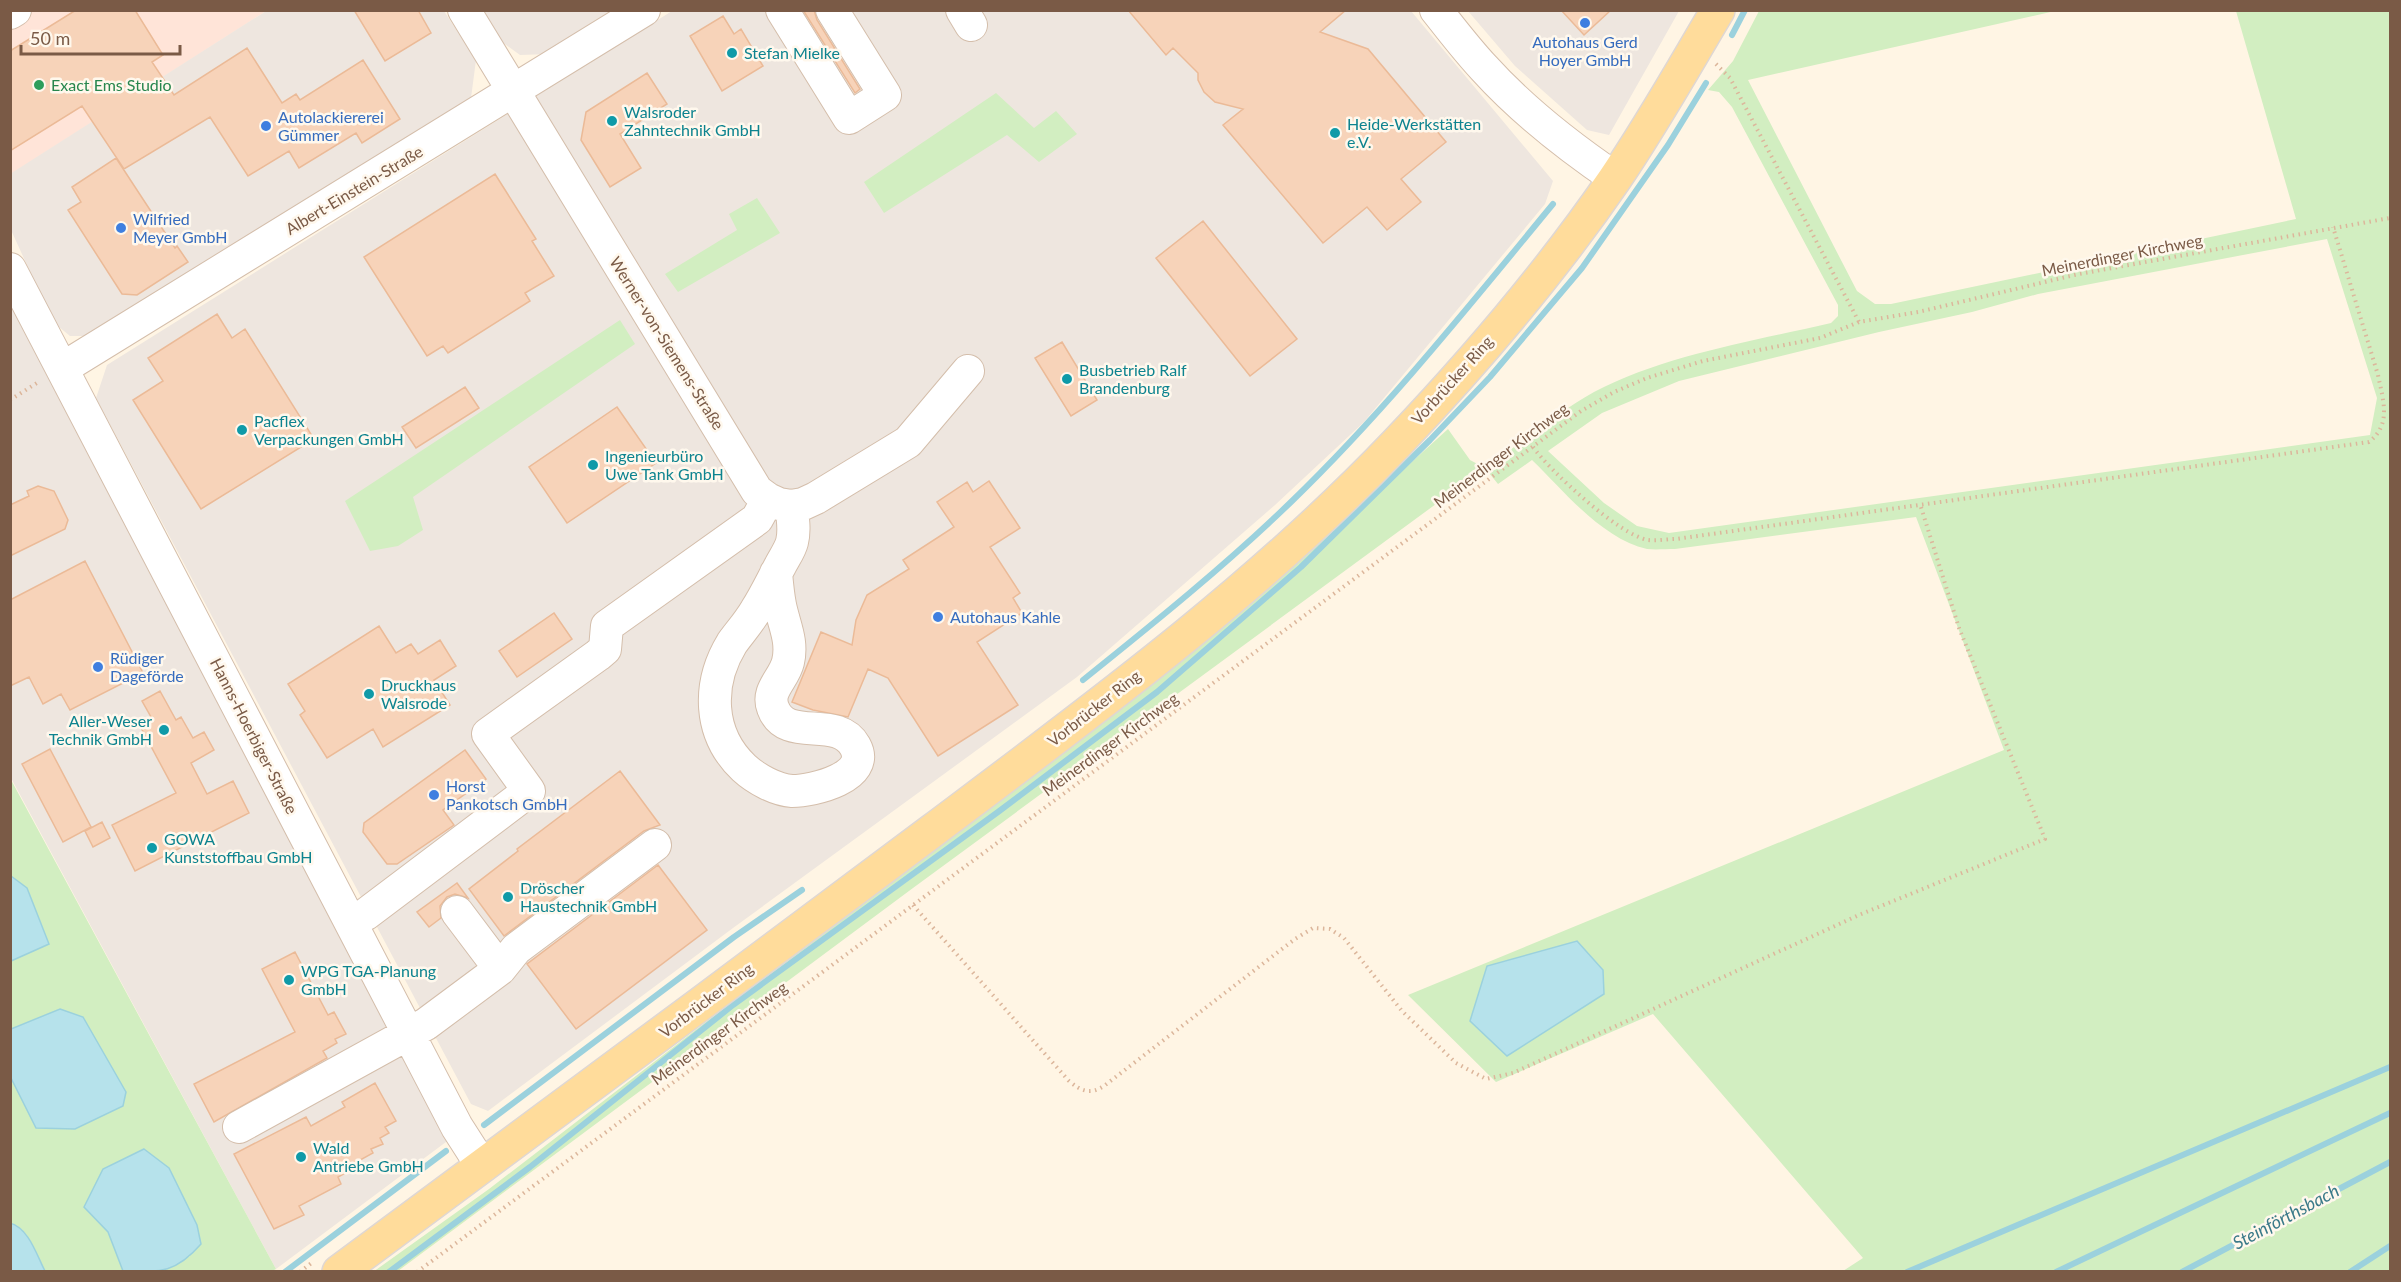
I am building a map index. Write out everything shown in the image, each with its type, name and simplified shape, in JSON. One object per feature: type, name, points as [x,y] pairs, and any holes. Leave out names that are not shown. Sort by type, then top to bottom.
[{"type":"main road","name":"Vorbrücker Ring","points":[[339,1272],[1101,704],[1245,586],[1324,514],[1396,443],[1507,320],[1576,233],[1615,178],[1718,10]]},
{"type":"street","points":[[10,13],[15,10]]},
{"type":"street","name":"Werner-von-Siemens-Straße","points":[[464,10],[757,491],[779,503]]},
{"type":"street","name":"Albert-Einstein-Straße","points":[[63,368],[513,93],[644,10]]},
{"type":"street","points":[[782,10],[849,118],[885,95],[832,10]]},
{"type":"street","points":[[1436,10],[1483,68],[1512,97],[1552,132],[1615,178]]},
{"type":"street","name":"Hanns-Hoerbiger-Straße","points":[[10,269],[457,1127],[482,1166]]},
{"type":"street","points":[[351,922],[366,914],[529,791],[488,734],[605,649],[607,626],[779,503],[803,504],[816,498],[908,442],[968,371]]},
{"type":"street","points":[[776,573],[780,606],[789,636],[788,663],[771,693],[773,709],[785,723],[803,729],[821,727],[848,738],[855,746],[858,759],[853,770],[840,779],[817,787],[791,791],[765,783],[745,769],[728,750],[717,726],[714,700],[718,676],[731,645],[756,610],[792,543],[794,524],[779,503]]},
{"type":"street","points":[[239,1127],[426,1024],[500,969],[516,949],[656,845]]},
{"type":"street","points":[[457,912],[500,969]]},
{"type":"path","points":[[1694,51],[1715,63],[1730,78],[1859,322]]},
{"type":"path","name":"Meinerdinger Kirchweg","points":[[417,1272],[1581,411],[1614,392],[1647,378],[1703,361],[1820,338],[1859,322],[1918,312],[2079,274],[2391,218]]},
{"type":"path","points":[[1533,447],[1544,463],[1574,490],[1614,522],[1646,540],[1676,539],[2369,442],[2379,434],[2385,418],[2383,399],[2378,375],[2333,227]]},
{"type":"path","points":[[10,400],[63,368]]},
{"type":"path","points":[[913,905],[1069,1081],[1081,1091],[1095,1092],[1104,1086],[1286,946],[1313,928],[1330,929],[1344,939],[1402,1011],[1456,1063],[1486,1079],[1513,1073],[1859,915],[2045,839],[1959,628],[1920,504]]},
{"type":"shaded area","points":[[11,11],[266,11],[11,174]]},
{"type":"shaded area","points":[[266,11],[444,11],[476,60],[471,98],[97,336],[70,336],[53,322],[11,230],[10,174]]},
{"type":"shaded area","points":[[478,11],[617,11],[549,54],[520,55],[495,37]]},
{"type":"shaded area","points":[[672,11],[1411,11],[1553,181],[1545,204],[1364,422],[1275,505],[1077,677],[733,928],[488,1111],[471,1104],[96,398],[107,365]]},
{"type":"shaded area","points":[[1468,11],[1679,11],[1609,135],[1587,130],[1515,66]]},
{"type":"shaded area","points":[[10,294],[454,1136],[276,1269],[11,778]]},
{"type":"green space","points":[[1759,11],[2055,11],[1748,80],[1857,291],[1875,304],[1891,304],[2296,219],[2236,11],[2390,11],[2390,1271],[1843,1271],[1863,1258],[1653,1014],[1496,1082],[1408,995],[2004,750],[1916,517],[1675,549],[1647,549],[1630,544],[1599,524],[1570,499],[1532,460],[1498,484],[1485,468],[1552,419],[1594,392],[1650,368],[1710,350],[1831,323],[1838,316],[1838,305],[1732,107],[1719,92],[1708,90],[1733,61]],"holes":[[[2327,239],[2377,398],[2370,435],[1669,533],[1637,526],[1604,503],[1548,451],[1602,413],[1679,381],[1879,332],[1972,312],[2038,294]]]},
{"type":"green space","points":[[996,93],[1034,128],[1056,111],[1077,134],[1039,162],[1007,135],[884,213],[864,182]]},
{"type":"green space","points":[[757,198],[780,233],[678,292],[665,274],[737,230],[729,214]]},
{"type":"green space","points":[[620,320],[635,344],[413,497],[423,530],[398,546],[370,551],[345,501]]},
{"type":"green space","points":[[1448,429],[1470,460],[1485,468],[913,888],[398,1271],[373,1272],[489,1189],[1110,711],[1404,469]]},
{"type":"green space","points":[[10,778],[276,1269],[272,1271],[163,1271],[190,1256],[108,1232],[123,1271],[45,1271],[28,1236],[11,1223],[11,1078],[37,1128],[126,1092],[110,1066],[60,1009],[11,1029],[11,961],[49,944],[27,888],[11,876]]},
{"type":"water","points":[[11,876],[27,888],[49,944],[11,961]]},
{"type":"water","points":[[1577,941],[1603,970],[1604,994],[1507,1056],[1470,1021],[1487,966]]},
{"type":"water","points":[[60,1009],[83,1017],[126,1092],[123,1106],[75,1129],[36,1128],[11,1078],[11,1029]]},
{"type":"water","points":[[144,1149],[169,1168],[197,1225],[201,1244],[183,1261],[166,1269],[123,1271],[108,1232],[84,1207],[103,1169]]},
{"type":"water","points":[[10,1223],[17,1226],[27,1236],[45,1271],[11,1271]]},
{"type":"building","points":[[76,10],[135,10],[163,55],[152,62],[174,95],[247,48],[282,103],[296,94],[300,100],[363,60],[400,119],[362,143],[356,133],[299,168],[289,151],[248,176],[210,117],[124,169],[82,106],[10,151],[10,51]]},
{"type":"building","points":[[354,10],[418,10],[431,33],[385,61]]},
{"type":"building","points":[[803,10],[814,10],[817,20],[860,89],[855,93]]},
{"type":"building","name":"Heide-Werkstätten e.V.","points":[[1128,10],[1346,10],[1320,32],[1368,49],[1446,142],[1401,179],[1421,202],[1387,230],[1367,207],[1323,243],[1223,125],[1243,109],[1215,102],[1204,92],[1198,80],[1198,73],[1173,48],[1166,55]]},
{"type":"building","name":"Autohaus Gerd Hoyer GmbH","points":[[1561,10],[1611,10],[1584,35]]},
{"type":"building","name":"Stefan Mielke","points":[[723,16],[734,34],[741,29],[763,66],[722,91],[690,36]]},
{"type":"building","name":"Walsroder Zahntechnik GmbH","points":[[647,73],[667,104],[620,134],[641,168],[610,187],[581,140],[586,112]]},
{"type":"building","name":"Wilfried Meyer GmbH","points":[[116,158],[175,248],[177,246],[188,262],[137,295],[122,294],[68,210],[81,202],[72,187]]},
{"type":"building","points":[[495,174],[536,239],[532,241],[554,276],[525,293],[530,301],[448,353],[443,346],[427,356],[364,257]]},
{"type":"building","points":[[1203,221],[1297,339],[1250,376],[1156,258]]},
{"type":"building","name":"Pacflex Verpackungen GmbH","points":[[217,314],[232,338],[245,329],[314,439],[201,509],[133,400],[163,381],[148,358]]},
{"type":"building","name":"Busbetrieb Ralf Brandenburg","points":[[1062,342],[1097,400],[1071,416],[1035,358]]},
{"type":"building","points":[[465,387],[479,408],[416,448],[402,427]]},
{"type":"building","name":"Ingenieurbüro Uwe Tank GmbH","points":[[617,407],[656,463],[567,523],[529,467]]},
{"type":"building","name":"Autohaus Kahle","points":[[989,481],[1020,528],[990,547],[1020,593],[1013,598],[1022,613],[977,642],[1018,705],[938,756],[888,678],[868,669],[848,717],[813,710],[792,702],[821,632],[852,645],[856,620],[867,595],[909,569],[903,560],[954,527],[937,502],[967,482],[973,492]]},
{"type":"building","points":[[38,486],[54,491],[68,520],[65,529],[10,556],[10,505],[29,496],[27,491]]},
{"type":"building","points":[[85,561],[143,673],[70,710],[61,694],[43,704],[29,677],[10,686],[10,600]]},
{"type":"building","points":[[554,613],[572,639],[517,677],[499,651]]},
{"type":"building","name":"Druckhaus Walsrode","points":[[379,626],[396,653],[411,644],[418,654],[440,640],[456,666],[434,680],[450,705],[383,747],[373,729],[327,758],[300,715],[305,711],[288,684]]},
{"type":"building","name":"GOWA Kunststoffbau GmbH","points":[[160,691],[176,720],[181,717],[193,738],[204,732],[214,750],[191,763],[207,794],[233,781],[249,813],[135,871],[112,825],[176,793],[139,724],[151,717],[142,701]]},
{"type":"building","points":[[50,749],[91,827],[63,842],[22,764]]},
{"type":"building","name":"Horst Pankotsch GmbH","points":[[465,750],[486,779],[443,810],[454,825],[397,864],[387,864],[363,832],[364,823]]},
{"type":"building","points":[[620,771],[660,825],[644,831],[504,936],[469,889],[518,851],[517,849]]},
{"type":"building","points":[[102,822],[110,838],[93,847],[85,831]]},
{"type":"building","points":[[658,865],[707,930],[576,1029],[527,964]]},
{"type":"building","points":[[457,883],[468,898],[455,894],[447,897],[440,906],[441,918],[429,927],[417,912]]},
{"type":"building","points":[[295,952],[328,1015],[334,1012],[346,1034],[335,1039],[337,1043],[323,1051],[327,1058],[214,1122],[194,1084],[295,1032],[262,969]]},
{"type":"building","name":"Wald Antriebe GmbH","points":[[375,1083],[396,1121],[385,1127],[389,1133],[380,1138],[383,1144],[371,1149],[373,1153],[360,1160],[362,1164],[338,1177],[341,1184],[299,1206],[304,1215],[274,1229],[234,1154],[306,1117],[311,1126],[345,1107],[342,1102]]},
{"type":"waterway","points":[[1732,35],[1745,10]]},
{"type":"waterway","points":[[389,1272],[530,1167],[733,1005],[998,812],[1157,692],[1301,567],[1430,440],[1490,377],[1582,268],[1668,145],[1706,83]]},
{"type":"waterway","points":[[1083,680],[1215,571],[1326,467],[1426,357],[1553,204]]},
{"type":"waterway","points":[[484,1125],[734,937],[802,890]]},
{"type":"waterway","points":[[1907,1272],[2390,1067]]},
{"type":"waterway","points":[[2056,1272],[2390,1113]]},
{"type":"waterway","points":[[285,1272],[446,1151]]},
{"type":"waterway","name":"Steinförthsbach","points":[[2182,1272],[2390,1162]]},
{"type":"waterway","points":[[2350,1272],[2390,1246]]},
{"type":"place","name":"Autohaus Gerd Hoyer GmbH","points":[[1585,23]]},
{"type":"place","name":"Stefan Mielke","points":[[732,53]]},
{"type":"place","name":"Exact Ems Studio","points":[[39,85]]},
{"type":"place","name":"Walsroder Zahntechnik GmbH","points":[[612,121]]},
{"type":"place","name":"Autolackiererei Gümmer","points":[[266,126]]},
{"type":"place","name":"Heide-Werkstätten e.V.","points":[[1335,133]]},
{"type":"place","name":"Wilfried Meyer GmbH","points":[[121,228]]},
{"type":"place","name":"Busbetrieb Ralf Brandenburg","points":[[1067,379]]},
{"type":"place","name":"Pacflex Verpackungen GmbH","points":[[242,430]]},
{"type":"place","name":"Ingenieurbüro Uwe Tank GmbH","points":[[593,465]]},
{"type":"place","name":"Autohaus Kahle","points":[[938,617]]},
{"type":"place","name":"Rüdiger Dageförde","points":[[98,667]]},
{"type":"place","name":"Druckhaus Walsrode","points":[[369,694]]},
{"type":"place","name":"Aller-Weser Technik GmbH","points":[[164,730]]},
{"type":"place","name":"Horst Pankotsch GmbH","points":[[434,795]]},
{"type":"place","name":"GOWA Kunststoffbau GmbH","points":[[152,848]]},
{"type":"place","name":"Dröscher Haustechnik GmbH","points":[[508,897]]},
{"type":"place","name":"WPG TGA-Planung GmbH","points":[[289,980]]},
{"type":"place","name":"Wald Antriebe GmbH","points":[[301,1157]]}]
